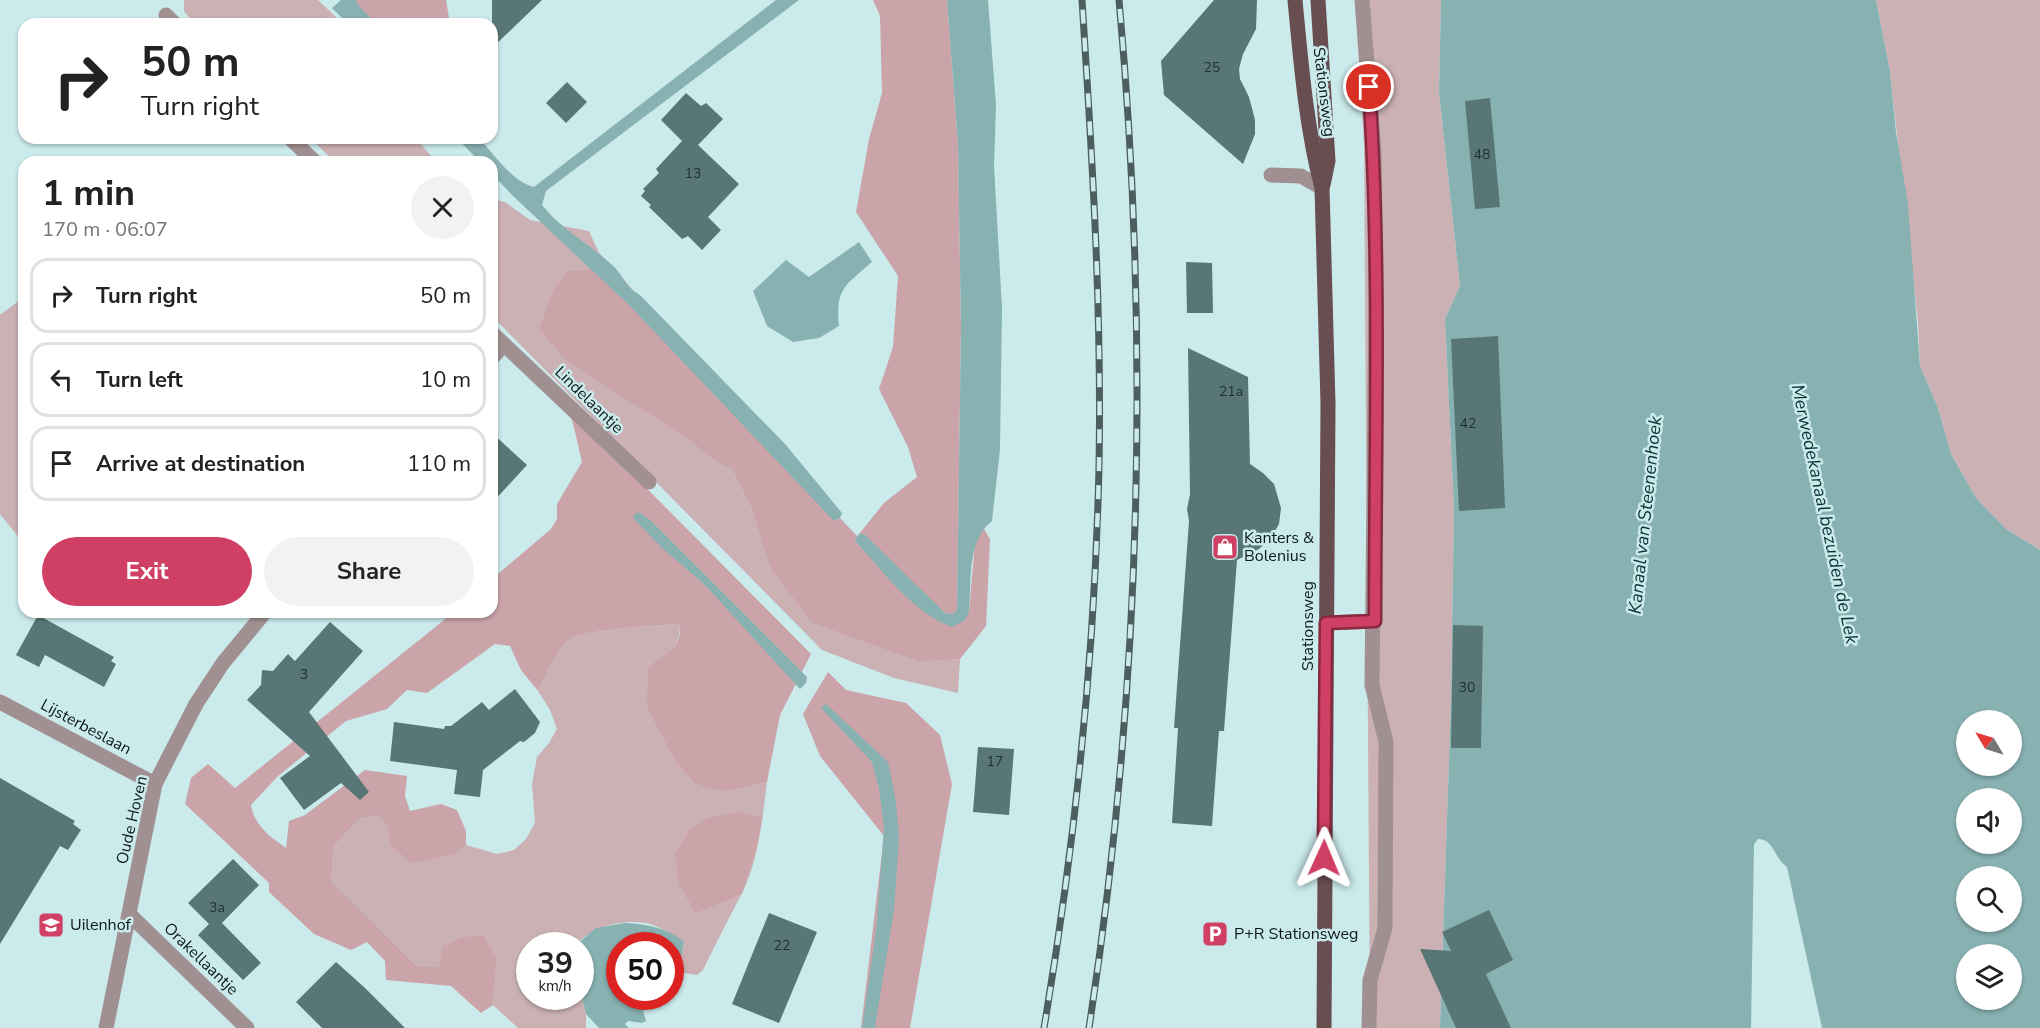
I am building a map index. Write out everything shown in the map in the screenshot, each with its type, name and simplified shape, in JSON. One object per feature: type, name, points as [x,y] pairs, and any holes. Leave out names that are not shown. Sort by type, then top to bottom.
[{"type":"main road","name":"Stationsweg","points":[[1295,0],[1305,96],[1322,188],[1328,404],[1324,1028]]},
{"type":"main road","name":"Stationsweg","points":[[1318,0],[1328,161],[1322,188]]},
{"type":"street","points":[[1362,0],[1374,152],[1375,621],[1372,685],[1386,742],[1385,928],[1370,980],[1369,1028]]},
{"type":"street","points":[[296,144],[309,156]]},
{"type":"street","points":[[1271,175],[1301,176],[1322,188]]},
{"type":"street","name":"Lindelaantje","points":[[498,339],[648,482]]},
{"type":"street","points":[[498,352],[504,345]]},
{"type":"street","name":"Oude Hoven","points":[[106,1028],[155,784],[202,696],[223,663],[260,618]]},
{"type":"street","points":[[1326,623],[1375,621]]},
{"type":"street","name":"Lijsterbeslaan","points":[[0,702],[155,784]]},
{"type":"street","name":"Orakellaantje","points":[[130,916],[247,1028]]},
{"type":"shaded area","points":[[184,0],[318,0],[337,18],[189,18],[184,11]]},
{"type":"shaded area","points":[[357,0],[446,0],[449,18],[370,18],[355,2]]},
{"type":"shaded area","points":[[873,0],[947,0],[958,144],[961,326],[957,610],[952,614],[945,613],[859,534],[884,503],[917,477],[908,447],[879,389],[893,347],[898,276],[856,212],[869,139],[882,93],[880,16]]},
{"type":"shaded area","points":[[1355,0],[1441,0],[1439,92],[1460,286],[1445,319],[1454,509],[1451,701],[1440,1028],[1370,1028],[1364,145]]},
{"type":"shaded area","points":[[1876,0],[2040,0],[2040,550],[2006,529],[1976,498],[1951,454],[1938,408],[1920,366],[1918,322],[1890,72]]},
{"type":"shaded area","points":[[316,144],[420,144],[432,156],[329,156]]},
{"type":"shaded area","points":[[498,200],[505,202],[530,220],[589,231],[599,253],[615,269],[682,435],[719,464],[731,468],[751,508],[770,568],[861,640],[920,662],[960,659],[958,693],[894,678],[822,650],[498,322]]},
{"type":"shaded area","points":[[615,269],[700,371],[837,520],[840,518],[857,536],[855,539],[942,623],[969,612],[975,541],[983,527],[990,539],[986,626],[960,659],[920,662],[813,623],[770,568],[751,508],[731,468],[719,464],[682,435],[567,361],[539,329],[554,289],[568,271]]},
{"type":"shaded area","points":[[18,302],[18,536],[0,514],[0,315]]},
{"type":"shaded area","points":[[570,411],[811,654],[780,715],[767,782],[730,791],[713,789],[695,783],[676,762],[647,707],[648,666],[667,654],[676,645],[679,639],[680,624],[590,633],[570,639],[556,656],[538,691],[521,670],[510,646],[495,644],[427,693],[407,690],[387,709],[346,721],[277,777],[251,805],[259,824],[286,848],[289,821],[305,815],[365,770],[407,776],[405,796],[410,811],[441,804],[457,810],[466,831],[466,845],[455,854],[412,863],[390,845],[389,828],[377,815],[359,819],[334,846],[331,881],[416,965],[439,967],[442,947],[463,937],[483,936],[497,958],[493,1005],[481,1013],[451,986],[386,980],[385,961],[367,942],[351,950],[314,934],[269,892],[269,883],[185,804],[191,778],[208,764],[235,788],[447,618],[498,618],[498,574],[551,529],[557,519],[557,504],[582,462]]},
{"type":"shaded area","points":[[680,624],[678,640],[672,650],[648,666],[730,791],[767,782],[759,840],[752,868],[703,970],[697,975],[684,973],[684,932],[667,932],[650,924],[630,922],[610,925],[593,932],[516,932],[516,1010],[585,1010],[586,1014],[586,1028],[518,1028],[493,1005],[497,958],[439,967],[416,965],[331,881],[334,846],[359,819],[377,815],[389,828],[454,854],[466,845],[497,854],[514,850],[526,839],[535,823],[532,784],[537,757],[557,729],[550,710],[538,691],[560,650],[570,639],[622,628]]},
{"type":"shaded area","points":[[828,672],[846,690],[906,703],[940,735],[952,784],[910,1028],[861,1028],[884,836],[820,756],[803,714]]},
{"type":"shaded area","points":[[741,812],[757,817],[763,815],[756,849],[742,894],[696,913],[679,885],[675,855],[690,829],[708,818]]},
{"type":"water","points":[[341,0],[357,0],[356,2],[371,18],[342,18],[332,8]]},
{"type":"water","points":[[776,0],[799,0],[546,191],[542,205],[566,229],[615,268],[631,288],[785,444],[842,513],[840,518],[834,521],[629,305],[513,196],[498,180],[498,160],[511,174],[534,187]]},
{"type":"water","points":[[947,0],[988,0],[996,105],[994,166],[1002,308],[1000,449],[992,521],[978,539],[974,551],[969,612],[965,620],[952,627],[938,621],[912,602],[855,539],[859,534],[864,534],[945,613],[952,614],[957,610],[961,326],[958,144]]},
{"type":"water","points":[[1441,0],[1876,0],[1890,72],[1896,132],[1908,204],[1920,366],[1938,408],[1951,454],[1976,498],[2006,529],[2040,550],[2040,1028],[1822,1028],[1787,867],[1771,845],[1758,839],[1754,844],[1751,1028],[1440,1028],[1451,701],[1454,509],[1445,319],[1460,286],[1439,92]]},
{"type":"water","points":[[463,144],[484,144],[494,156],[474,156]]},
{"type":"water","points":[[859,242],[872,262],[844,288],[839,303],[839,326],[819,338],[793,342],[767,326],[753,291],[786,260],[809,277]]},
{"type":"water","points":[[636,513],[641,513],[651,521],[807,677],[806,683],[800,689],[704,584],[662,548],[635,520],[633,517]]},
{"type":"water","points":[[826,704],[888,762],[896,802],[899,839],[894,910],[875,1028],[862,1028],[876,931],[884,828],[879,788],[872,762],[821,708]]},
{"type":"water","points":[[625,923],[642,924],[668,932],[606,932],[606,1010],[643,1010],[646,1021],[642,1023],[628,1021],[625,1024],[629,1028],[599,1028],[586,1014],[585,1010],[594,1010],[594,932],[591,932],[596,928]]},
{"type":"building","points":[[492,0],[542,0],[498,42],[498,18],[492,18]]},
{"type":"building","points":[[1214,0],[1257,0],[1256,29],[1243,54],[1239,69],[1240,79],[1249,97],[1255,120],[1255,134],[1243,164],[1164,95],[1161,61]]},
{"type":"building","points":[[567,82],[587,102],[566,123],[546,103]]},
{"type":"building","points":[[686,93],[701,106],[706,103],[723,119],[698,145],[739,184],[708,217],[721,230],[702,250],[688,236],[682,239],[649,207],[651,205],[641,196],[645,191],[643,189],[659,173],[656,169],[682,141],[661,120]]},
{"type":"building","points":[[1490,98],[1500,207],[1475,209],[1465,101]]},
{"type":"building","points":[[1186,262],[1212,263],[1213,313],[1187,313]]},
{"type":"building","points":[[1498,336],[1505,508],[1459,511],[1451,339]]},
{"type":"building","name":"Kanters & Bolenius","points":[[1188,348],[1248,377],[1250,464],[1274,484],[1281,508],[1279,524],[1271,538],[1259,549],[1237,560],[1224,731],[1219,731],[1212,826],[1172,823],[1178,728],[1174,728],[1189,521],[1187,509],[1190,494]]},
{"type":"building","points":[[498,438],[527,465],[498,496]]},
{"type":"building","points":[[36,618],[43,618],[114,657],[111,661],[116,664],[104,687],[45,655],[39,667],[16,655]]},
{"type":"building","points":[[330,622],[363,651],[309,712],[369,792],[360,800],[341,783],[304,810],[280,778],[310,756],[247,700],[261,685],[262,670],[273,671],[288,654],[295,661]]},
{"type":"building","points":[[1453,625],[1483,626],[1481,748],[1451,748]]},
{"type":"building","points":[[515,689],[540,722],[535,733],[524,742],[520,741],[483,770],[480,797],[454,794],[457,770],[390,761],[394,722],[444,729],[445,726],[451,726],[482,702],[489,710]]},
{"type":"building","points":[[978,747],[1014,749],[1009,815],[973,812]]},
{"type":"building","points":[[0,778],[75,821],[73,824],[81,830],[68,850],[60,846],[0,944]]},
{"type":"building","points":[[233,859],[259,885],[222,923],[261,963],[243,980],[198,935],[209,924],[188,903]]},
{"type":"building","points":[[1489,910],[1513,960],[1486,974],[1511,1028],[1456,1028],[1420,949],[1451,951],[1442,932]]},
{"type":"building","points":[[769,913],[817,932],[779,1023],[732,1004]]},
{"type":"building","points":[[336,962],[405,1028],[322,1028],[296,1002]]},
{"type":"railway","points":[[1044,1028],[1065,889],[1082,748],[1097,537],[1100,408],[1098,291],[1082,0]]},
{"type":"railway","points":[[1089,1028],[1120,772],[1130,644],[1135,515],[1137,386],[1135,257],[1129,128],[1119,0]]},
{"type":"place","name":"Kanters & Bolenius","points":[[1225,547]]},
{"type":"place","name":"Uilenhof","points":[[51,925]]},
{"type":"place","name":"P+R Stationsweg","points":[[1215,934]]},
{"type":"route","points":[[1324,858],[1326,623],[1375,621],[1376,303],[1374,152],[1369,87]]},
{"type":"water label","name":"Merwedekanaal bezuiden de Lek","points":[[1825,514]]},
{"type":"water label","name":"Kanaal van Steenenhoek","points":[[1645,515]]}]
